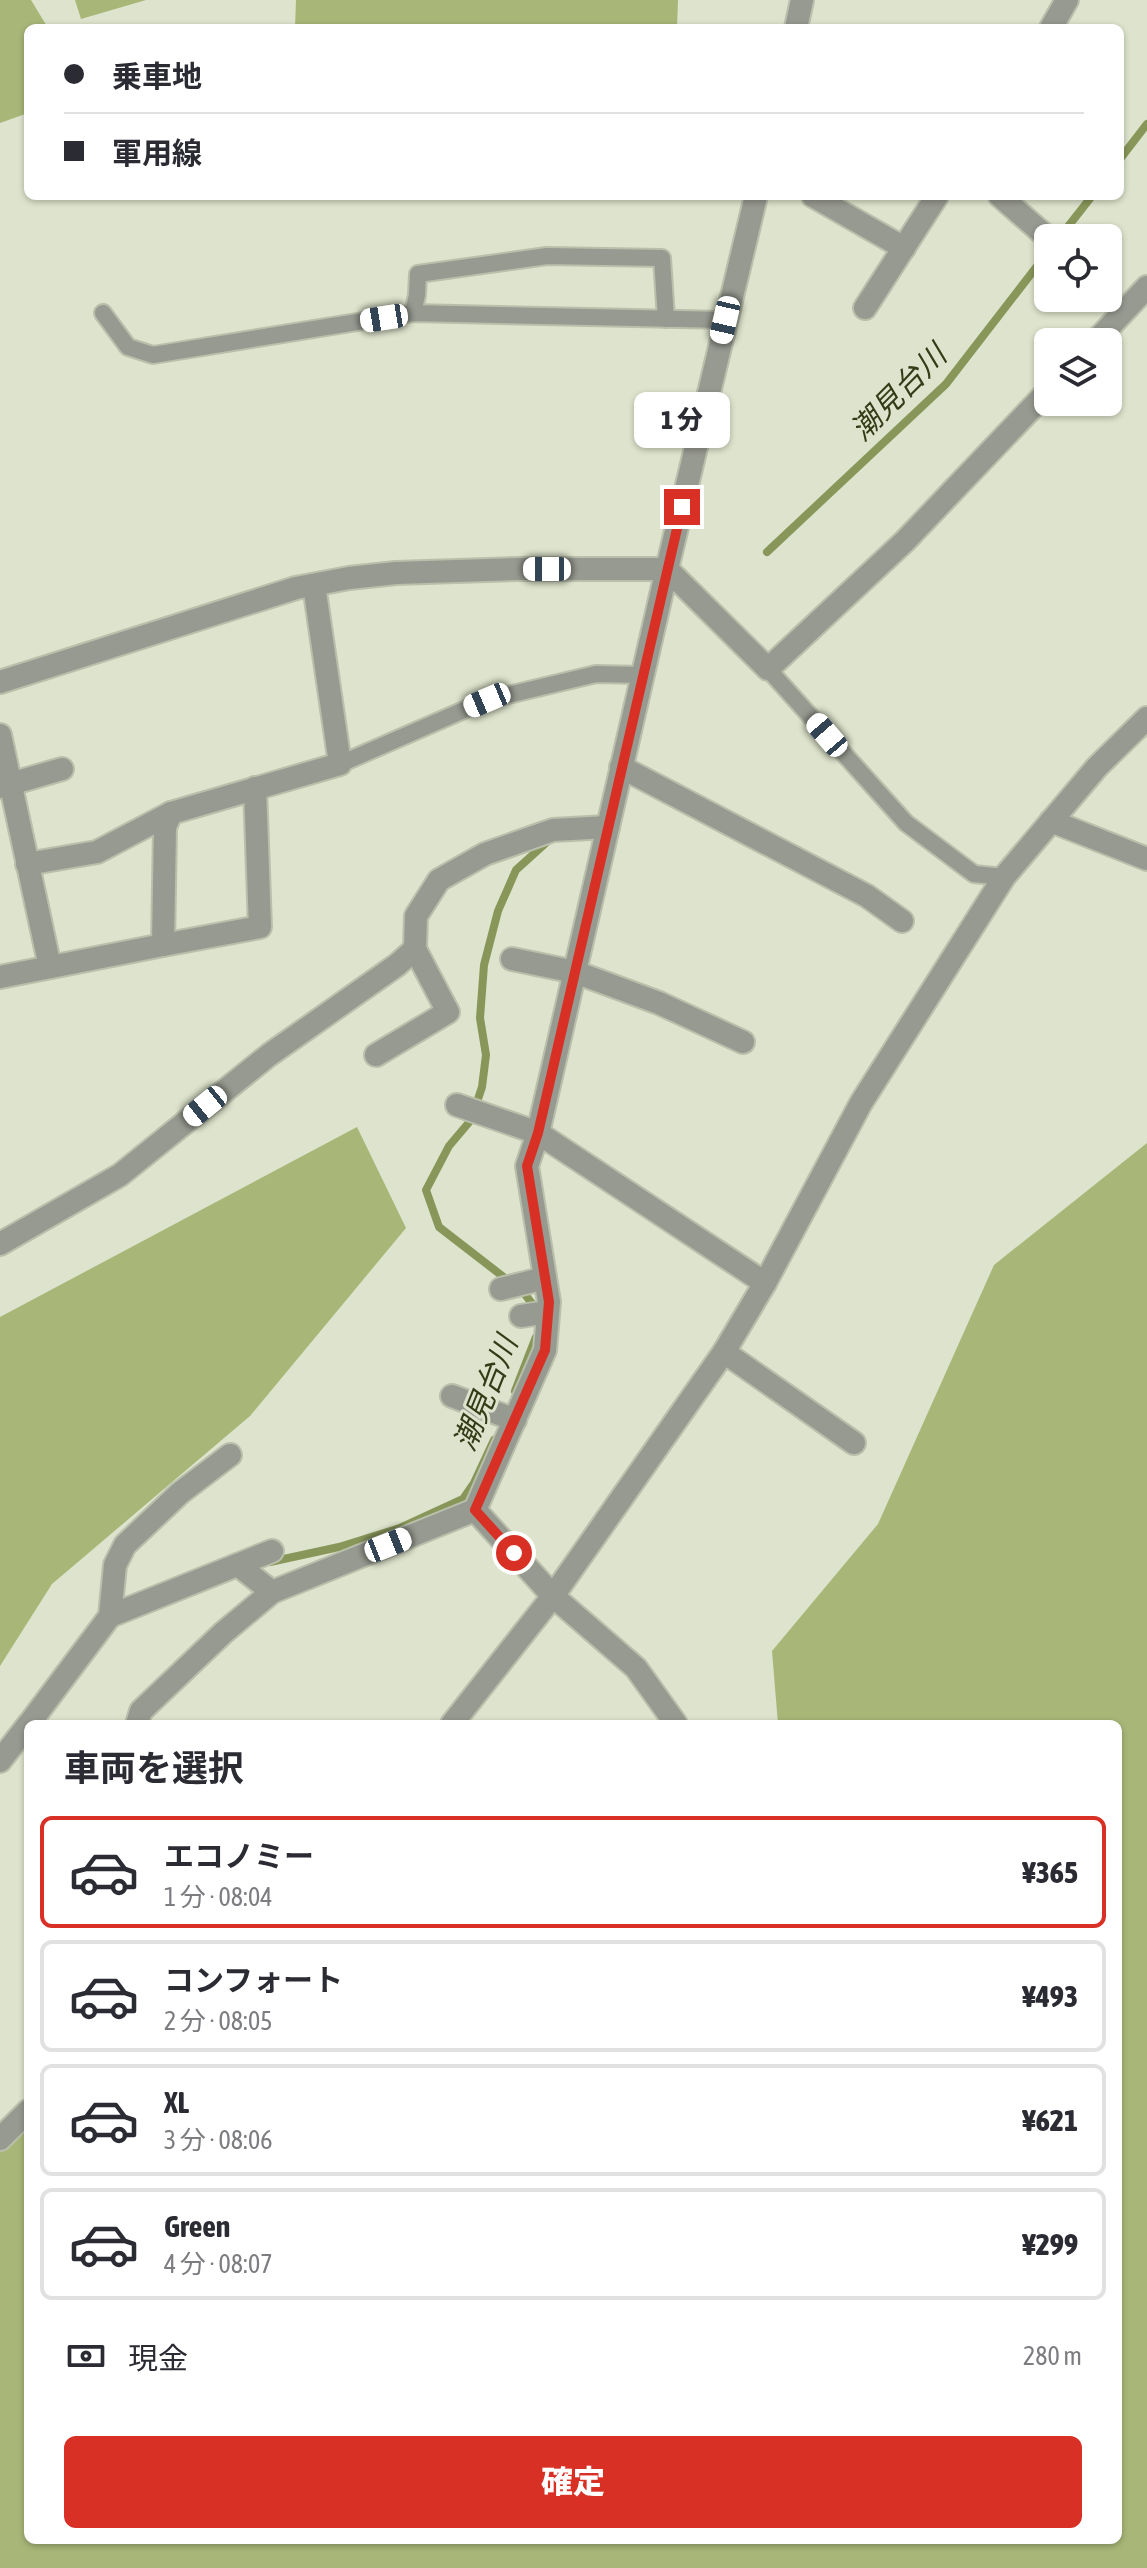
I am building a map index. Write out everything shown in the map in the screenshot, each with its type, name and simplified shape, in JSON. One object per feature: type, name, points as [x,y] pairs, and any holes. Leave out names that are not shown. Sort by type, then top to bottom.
[{"type":"street","points":[[797,24],[802,0]]},
{"type":"street","points":[[1053,24],[1067,0]]},
{"type":"street","points":[[138,1720],[141,1711],[223,1633],[272,1592],[475,1510],[508,1418],[545,1350],[537,1313],[545,1278],[527,1166],[538,1133],[755,200]]},
{"type":"street","points":[[820,200],[904,248]]},
{"type":"street","points":[[865,308],[934,200]]},
{"type":"street","points":[[1005,200],[1034,226]]},
{"type":"street","points":[[1108,328],[1147,287]]},
{"type":"street","points":[[0,682],[296,588],[349,578],[517,569],[667,569],[768,669],[905,541],[1034,406]]},
{"type":"street","points":[[27,864],[97,852],[171,813],[340,764],[314,585]]},
{"type":"street","points":[[455,1720],[553,1596],[724,1352],[765,1283],[861,1103],[1004,877],[1097,767],[1147,718]]},
{"type":"street","points":[[0,735],[5,786],[27,864],[50,967]]},
{"type":"street","points":[[621,767],[867,896],[902,921]]},
{"type":"street","points":[[5,786],[62,769]]},
{"type":"street","points":[[0,977],[260,927],[255,788]]},
{"type":"street","points":[[163,945],[165,827],[171,813]]},
{"type":"street","points":[[1051,821],[1147,859]]},
{"type":"street","points":[[376,1055],[448,1012],[415,949],[416,916],[439,880],[485,854],[553,830],[608,827]]},
{"type":"street","points":[[0,1244],[120,1175],[269,1055],[415,949]]},
{"type":"street","points":[[512,959],[575,972],[659,1003],[743,1042]]},
{"type":"street","points":[[469,1109],[538,1133],[765,1283]]},
{"type":"street","points":[[511,1287],[545,1278]]},
{"type":"street","points":[[724,1352],[854,1443]]},
{"type":"street","points":[[452,1396],[508,1418]]},
{"type":"street","points":[[119,1623],[115,1565],[125,1545],[180,1493],[230,1455]]},
{"type":"street","points":[[475,1510],[553,1596],[636,1668],[673,1720]]},
{"type":"street","points":[[37,1720],[119,1623],[243,1569],[272,1551]]},
{"type":"street","points":[[243,1569],[272,1592]]},
{"type":"street","points":[[0,1761],[24,1735]]},
{"type":"street","points":[[0,2139],[24,2115]]},
{"type":"lane","points":[[413,313],[418,274],[547,256],[662,258],[666,319]]},
{"type":"lane","points":[[103,313],[128,347],[153,355],[413,313],[725,320]]},
{"type":"lane","points":[[768,669],[906,823],[974,874],[1004,877]]},
{"type":"lane","points":[[340,764],[487,700],[596,674],[643,675]]},
{"type":"green space","points":[[0,0],[31,0],[46,24],[24,24],[24,114],[0,123]]},
{"type":"green space","points":[[75,0],[146,0],[81,19]]},
{"type":"green space","points":[[296,0],[678,0],[677,24],[295,24]]},
{"type":"green space","points":[[357,1127],[406,1228],[250,1416],[52,1584],[0,1666],[0,1317]]},
{"type":"green space","points":[[1147,1143],[1147,2568],[0,2568],[0,2149],[24,2124],[24,2544],[1122,2544],[1122,1720],[778,1720],[772,1651],[878,1524],[994,1265]]},
{"type":"waterway","name":"潮見台川","points":[[1124,154],[1147,124]]},
{"type":"waterway","name":"潮見台川","points":[[1070,224],[1089,200]]},
{"type":"waterway","name":"潮見台川","points":[[767,552],[946,384],[1034,270]]},
{"type":"waterway","name":"潮見台川","points":[[538,1311],[523,1292],[439,1227],[426,1190],[449,1146],[471,1120],[482,1087],[486,1055],[480,1018],[484,965],[498,911],[516,870],[548,841]]},
{"type":"waterway","name":"潮見台川","points":[[515,1391],[536,1337]]},
{"type":"waterway","name":"潮見台川","points":[[270,1562],[339,1547],[400,1528],[463,1499],[494,1440]]},
{"type":"route","points":[[514,1553],[475,1510],[545,1350],[549,1302],[527,1166],[538,1133],[682,507]]}]
